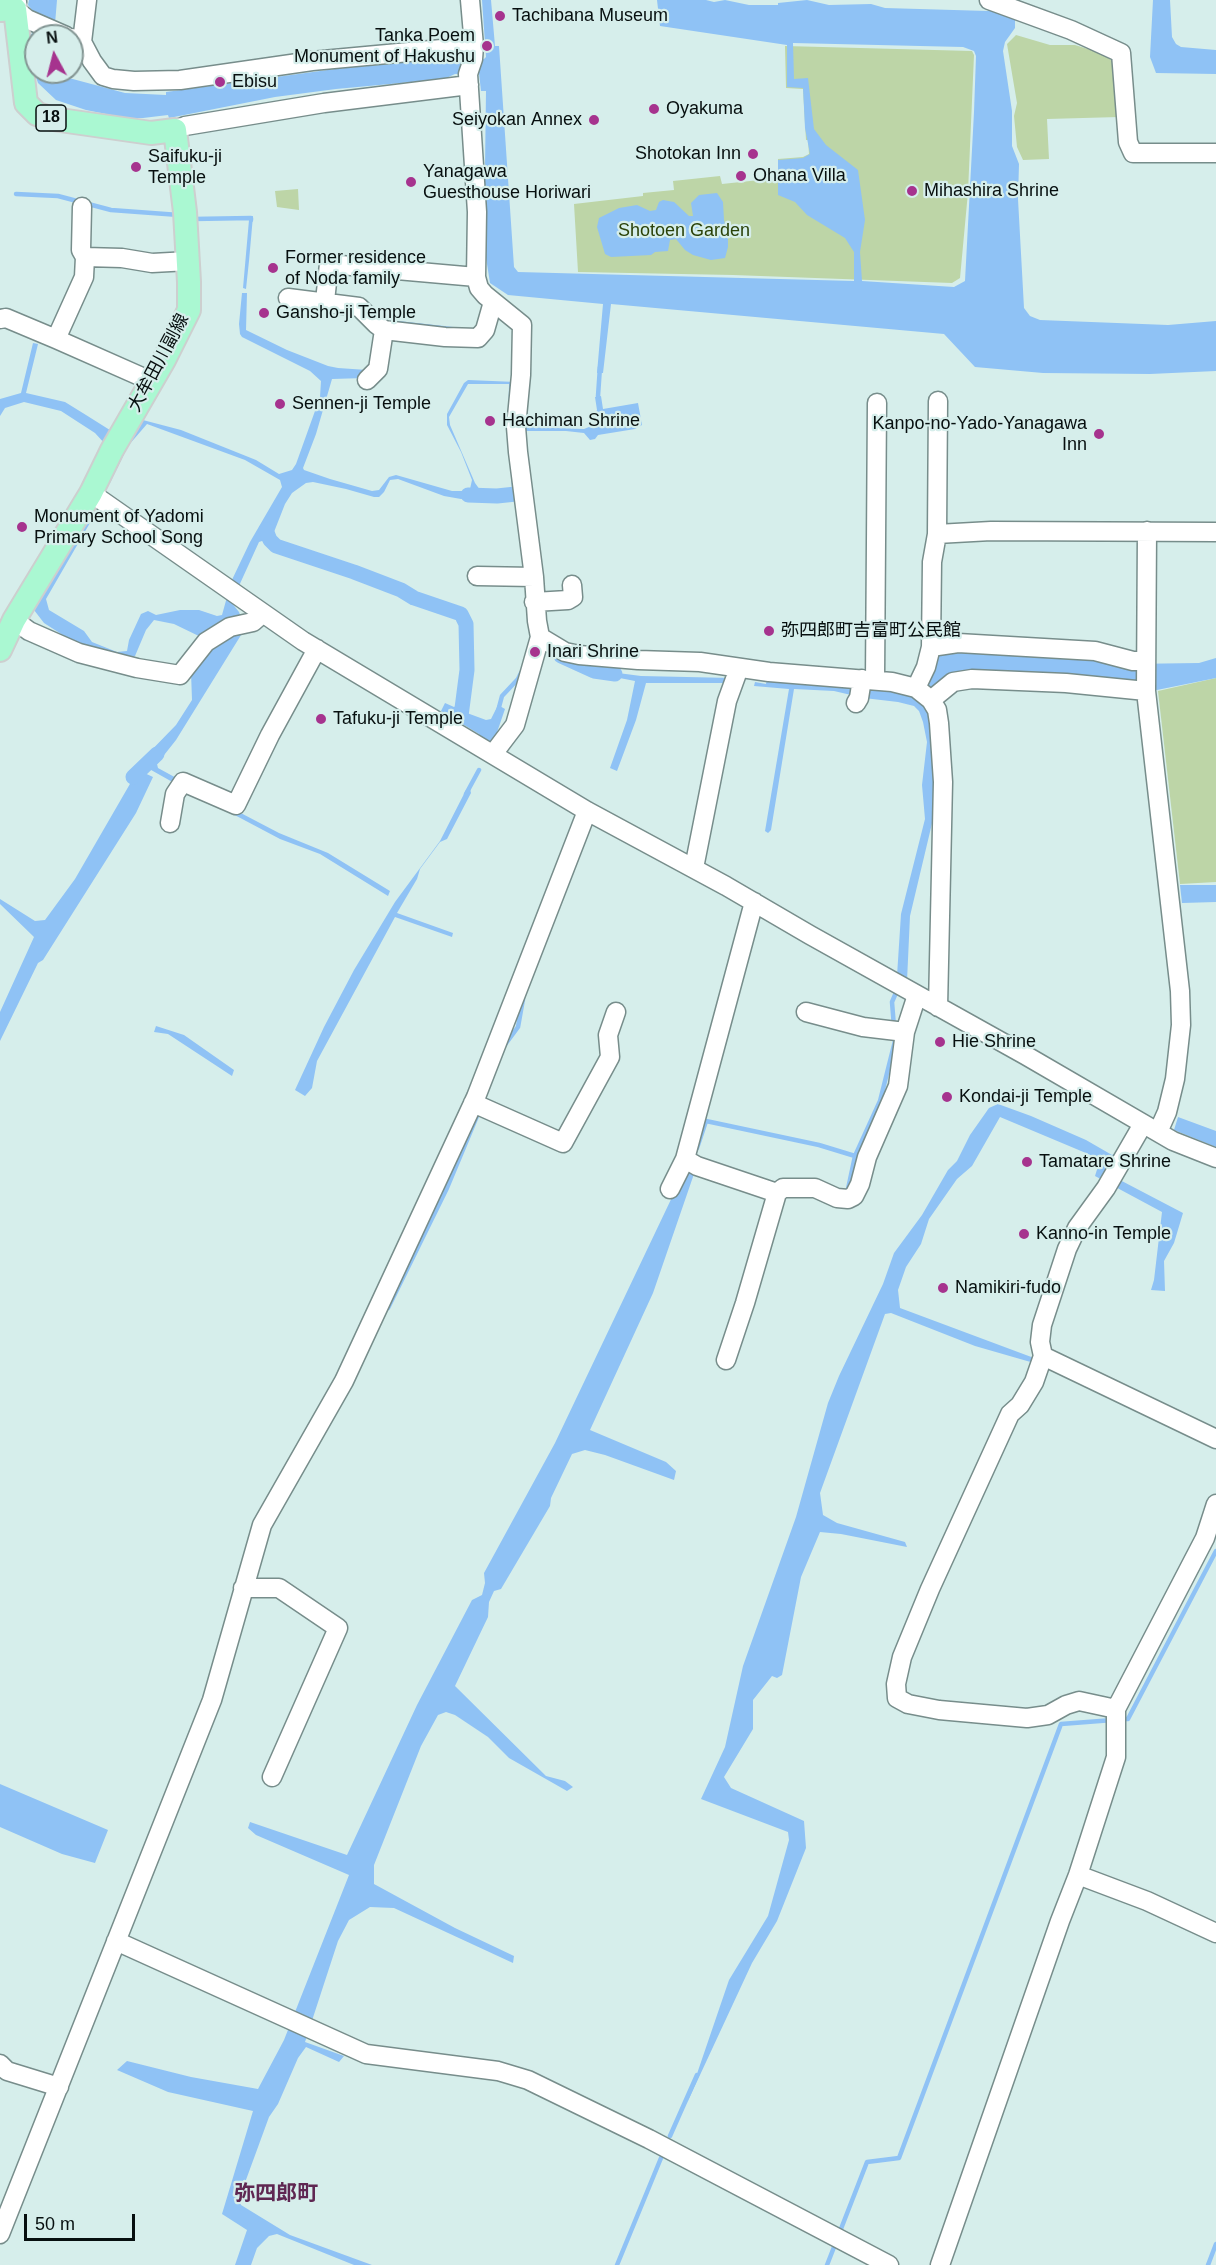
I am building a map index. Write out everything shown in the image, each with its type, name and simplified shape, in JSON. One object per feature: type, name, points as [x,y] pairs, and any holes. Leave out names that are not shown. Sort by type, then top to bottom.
[{"type":"main road","name":"18","points":[[15,9],[26,103],[37,114],[53,119],[151,133],[176,130]]},
{"type":"main road","name":"大牟田川副線","points":[[0,650],[14,620],[91,493],[189,310],[189,261],[176,130]]},
{"type":"street","points":[[75,24],[87,0]]},
{"type":"street","points":[[470,0],[477,203],[476,277],[479,288],[522,325],[521,375],[516,429],[524,577],[534,602],[540,637],[515,725],[487,751]]},
{"type":"street","points":[[989,0],[1071,30],[1121,53],[1128,142],[1133,153],[1216,153]]},
{"type":"street","points":[[15,9],[44,24]]},
{"type":"street","points":[[84,53],[103,76],[134,81],[180,80],[312,61],[471,66]]},
{"type":"street","points":[[176,130],[185,126],[324,103],[471,66]]},
{"type":"street","points":[[56,339],[84,277],[85,257],[81,250],[82,207]]},
{"type":"street","points":[[85,257],[122,258],[152,263],[189,261]]},
{"type":"street","points":[[325,301],[329,264],[476,277]]},
{"type":"street","points":[[288,298],[359,307],[381,328],[445,337],[482,334],[493,302]]},
{"type":"street","points":[[0,319],[6,318],[151,381]]},
{"type":"street","points":[[367,380],[378,369],[381,328]]},
{"type":"street","points":[[916,688],[926,667],[931,647],[932,562],[937,534],[938,401]]},
{"type":"street","points":[[863,689],[877,403]]},
{"type":"street","points":[[91,493],[262,614],[586,811],[694,868],[1173,1141],[1216,1158]]},
{"type":"street","points":[[937,534],[991,531],[1216,532]]},
{"type":"street","points":[[1116,1709],[1079,1701],[1048,1715],[1027,1718],[939,1710],[908,1704],[897,1698],[896,1684],[902,1657],[930,1589],[1010,1414],[1020,1405],[1034,1382],[1043,1356],[1040,1341],[1042,1325],[1067,1249],[1077,1228],[1106,1188],[1150,1128],[1167,1112],[1175,1079],[1180,1025],[1180,991],[1146,691],[1147,531]]},
{"type":"street","points":[[477,576],[524,577]]},
{"type":"street","points":[[534,602],[568,600],[573,597],[572,585]]},
{"type":"street","points":[[14,620],[29,631],[79,653],[137,668],[180,675],[206,642],[234,626],[252,622],[262,614]]},
{"type":"street","points":[[540,637],[566,652],[579,655],[700,662],[863,689],[892,682],[916,688],[931,700],[937,710],[939,723],[943,782],[938,1007]]},
{"type":"street","points":[[931,647],[958,643],[1095,651],[1132,661],[1146,661]]},
{"type":"street","points":[[170,824],[175,795],[183,782],[236,805],[270,735],[317,649]]},
{"type":"street","points":[[694,868],[727,701],[739,668]]},
{"type":"street","points":[[931,700],[953,682],[972,679],[1066,683],[1146,691]]},
{"type":"street","points":[[0,2234],[212,1700],[262,1525],[344,1381],[473,1103],[586,811]]},
{"type":"street","points":[[670,1190],[685,1159],[754,902]]},
{"type":"street","points":[[726,1360],[777,1193],[783,1188],[815,1188],[837,1198],[848,1199],[854,1196],[860,1184],[867,1157],[898,1086],[899,1031],[905,988]]},
{"type":"street","points":[[473,1103],[563,1143],[610,1057],[608,1035],[616,1012]]},
{"type":"street","points":[[806,1012],[863,1027],[899,1031]]},
{"type":"street","points":[[685,1159],[697,1166],[777,1193]]},
{"type":"street","points":[[1043,1356],[1216,1439]]},
{"type":"street","points":[[940,2265],[1078,1875],[1116,1757],[1116,1709],[1204,1538],[1216,1504]]},
{"type":"street","points":[[243,1588],[279,1588],[338,1628],[272,1777]]},
{"type":"street","points":[[1078,1875],[1147,1901],[1216,1933]]},
{"type":"street","points":[[116,1941],[366,2054],[498,2072],[528,2080],[649,2139],[889,2265]]},
{"type":"street","points":[[0,2064],[7,2071],[59,2087]]},
{"type":"green space","points":[[1016,35],[1050,45],[1075,45],[1104,54],[1114,63],[1119,117],[1047,119],[1049,159],[1023,160],[1017,147],[1014,116],[1017,103],[1007,44]]},
{"type":"green space","name":"Shotoen Garden","points":[[785,46],[972,51],[974,55],[968,192],[960,278],[952,283],[578,272],[574,204],[674,190],[673,181],[720,176],[722,184],[778,178],[778,159],[803,157],[809,154],[803,89],[786,88]]},
{"type":"green space","points":[[298,189],[299,210],[277,207],[275,191]]},
{"type":"green space","points":[[1216,678],[1216,882],[1180,884],[1158,691]]},
{"type":"water","points":[[29,0],[57,0],[55,24],[32,24],[32,10],[28,5]]},
{"type":"water","points":[[482,0],[491,0],[495,46],[499,46],[514,267],[518,272],[854,281],[854,252],[845,238],[807,215],[795,202],[778,195],[778,160],[803,158],[810,154],[805,128],[803,88],[787,87],[787,45],[660,26],[657,0],[714,2],[725,0],[749,5],[778,5],[778,3],[807,0],[829,5],[871,4],[885,8],[988,11],[990,0],[1015,14],[1015,28],[1005,42],[1003,51],[1012,111],[1012,146],[1019,164],[1018,199],[1024,308],[1030,316],[1040,320],[1168,325],[1216,321],[1216,371],[1150,374],[1043,373],[975,367],[944,334],[611,304],[603,373],[597,373],[603,304],[508,295],[490,283],[484,245],[486,91],[481,91],[479,73],[455,74],[444,79],[275,97],[169,118],[168,115],[126,118],[86,110],[56,100],[39,84],[84,84],[84,82],[125,93],[166,95],[166,92],[335,69],[457,58],[460,60],[484,59],[486,57]],"holes":[[[793,43],[963,47],[974,51],[976,56],[974,112],[965,281],[954,287],[862,281],[860,252],[865,220],[858,170],[826,145],[814,129],[808,78],[794,79]]]},
{"type":"water","points":[[1153,0],[1170,0],[1172,37],[1176,44],[1181,47],[1216,50],[1216,74],[1156,73],[1150,57]]},
{"type":"water","points":[[717,193],[723,202],[728,237],[725,258],[711,260],[693,255],[685,250],[676,239],[670,240],[668,251],[655,252],[651,255],[611,257],[605,254],[597,227],[599,218],[619,208],[637,205],[650,211],[656,210],[659,202],[663,200],[674,202],[689,216],[693,216],[691,203],[699,195]]},
{"type":"water","points":[[253,216],[246,289],[243,288],[249,220],[247,217]]},
{"type":"water","points":[[242,293],[247,293],[246,330],[287,350],[338,368],[367,370],[370,367],[380,319],[481,330],[388,327],[374,370],[365,378],[332,379],[316,434],[303,468],[330,479],[372,491],[379,490],[389,477],[396,475],[452,491],[467,491],[470,489],[472,480],[447,425],[447,414],[464,383],[468,380],[516,382],[525,571],[514,499],[516,494],[512,491],[508,431],[509,384],[468,384],[449,417],[450,425],[475,483],[483,494],[487,495],[487,498],[461,499],[444,496],[398,479],[390,480],[379,497],[313,482],[306,483],[292,493],[285,504],[274,532],[274,539],[277,542],[275,547],[262,541],[259,542],[238,588],[230,584],[250,542],[282,487],[280,480],[245,460],[147,424],[128,446],[110,483],[105,483],[139,419],[181,430],[256,460],[279,474],[292,470],[320,397],[321,381],[310,371],[242,337],[239,324]]},
{"type":"water","points":[[33,343],[38,344],[26,393],[65,402],[113,432],[106,445],[95,433],[61,411],[24,402],[5,408],[0,416],[0,399],[21,393]]},
{"type":"water","points":[[601,396],[603,409],[638,403],[642,425],[635,429],[598,435],[595,439],[590,440],[584,433],[525,431],[526,427],[584,429],[589,427],[597,410],[595,397]]},
{"type":"water","points":[[93,510],[94,516],[46,599],[49,610],[84,631],[92,642],[117,652],[127,651],[129,640],[141,614],[148,611],[156,615],[180,610],[199,610],[217,616],[222,615],[227,597],[239,612],[242,620],[205,639],[174,624],[154,620],[146,630],[132,658],[80,646],[44,623],[33,605]]},
{"type":"water","points":[[246,627],[176,740],[157,764],[158,768],[180,780],[176,784],[144,766],[140,762],[176,725],[192,700],[191,672],[206,649]]},
{"type":"water","points":[[982,647],[1129,664],[1199,663],[1216,658],[1216,678],[1157,690],[1004,675],[934,693],[924,691],[934,653]]},
{"type":"water","points":[[595,670],[641,676],[732,678],[731,683],[646,683],[636,720],[617,771],[610,768],[627,720],[635,681],[594,673]]},
{"type":"water","points":[[767,678],[913,693],[929,710],[936,756],[934,815],[910,916],[907,981],[897,976],[901,914],[925,819],[922,785],[927,742],[919,711],[914,706],[898,702],[864,698],[834,691],[794,689],[771,830],[768,833],[765,831],[789,689],[754,686],[755,682],[766,684]]},
{"type":"water","points":[[462,697],[466,699],[467,713],[486,720],[491,719],[498,705],[505,709],[492,747],[483,742],[479,734],[441,711],[445,703],[454,707],[458,705]]},
{"type":"water","points":[[138,770],[153,777],[136,813],[43,960],[38,963],[0,1041],[0,1012],[34,937],[0,904],[0,899],[35,921],[45,920],[75,879]]},
{"type":"water","points":[[470,789],[471,793],[447,839],[440,842],[420,869],[417,879],[397,913],[453,933],[452,937],[395,917],[317,1061],[312,1088],[305,1096],[295,1090],[354,970],[395,902],[440,841],[466,790]]},
{"type":"water","points":[[195,794],[328,853],[390,891],[388,896],[320,854],[280,839]]},
{"type":"water","points":[[1180,885],[1216,885],[1216,902],[1182,903]]},
{"type":"water","points":[[156,1026],[184,1035],[234,1070],[232,1076],[168,1034],[154,1032]]},
{"type":"water","points":[[998,1104],[1086,1140],[1112,1155],[1128,1134],[1118,1179],[1183,1213],[1174,1243],[1164,1261],[1165,1291],[1151,1290],[1162,1212],[1095,1176],[1100,1160],[1000,1117],[972,1166],[957,1179],[929,1219],[921,1244],[906,1267],[898,1290],[900,1308],[1034,1358],[1034,1363],[975,1346],[891,1313],[885,1314],[820,1493],[823,1515],[837,1523],[905,1542],[907,1547],[820,1532],[801,1577],[782,1675],[777,1678],[772,1676],[753,1700],[753,1729],[724,1777],[731,1788],[804,1821],[806,1848],[777,1921],[752,1963],[687,2103],[729,1980],[768,1916],[789,1840],[788,1832],[701,1799],[725,1747],[743,1666],[796,1517],[828,1403],[839,1376],[883,1284],[894,1253],[922,1215],[948,1170],[957,1161],[970,1135],[989,1108]]},
{"type":"water","points":[[1178,1117],[1216,1131],[1216,1147],[1174,1130]]},
{"type":"water","points":[[685,1170],[695,1171],[653,1293],[590,1430],[666,1462],[676,1471],[674,1480],[605,1455],[585,1450],[572,1454],[551,1498],[550,1506],[501,1589],[494,1591],[489,1602],[488,1617],[455,1686],[546,1776],[565,1781],[573,1787],[567,1791],[509,1758],[488,1737],[455,1715],[446,1712],[438,1715],[421,1746],[374,1865],[374,1884],[455,1928],[514,1956],[513,1963],[394,1908],[370,1907],[349,1920],[338,1941],[305,2042],[344,2056],[339,2062],[306,2047],[298,2058],[278,2104],[269,2117],[239,2199],[241,2205],[290,2235],[372,2265],[354,2265],[277,2234],[269,2236],[257,2248],[251,2265],[235,2265],[247,2230],[222,2214],[253,2111],[168,2092],[117,2070],[127,2061],[191,2077],[258,2089],[284,2040],[349,1875],[256,1835],[248,1828],[250,1822],[347,1855],[417,1705],[472,1600],[482,1595],[485,1583],[484,1573],[555,1443]]},
{"type":"water","points":[[0,1784],[108,1830],[95,1863],[62,1854],[0,1827]]},
{"type":"waterway","points":[[16,194],[58,196],[111,210],[179,215]]},
{"type":"waterway","points":[[193,219],[251,218],[251,220]]},
{"type":"waterway","points":[[598,396],[600,367]]},
{"type":"waterway","points":[[468,495],[516,494]]},
{"type":"waterway","points":[[266,530],[270,540],[276,546],[354,572],[401,590],[414,598],[461,614],[466,624],[467,670],[461,716]]},
{"type":"waterway","points":[[561,656],[594,671],[615,674]]},
{"type":"waterway","points":[[498,711],[502,696],[521,673]]},
{"type":"waterway","points":[[133,777],[157,754]]},
{"type":"waterway","points":[[466,794],[479,770]]},
{"type":"waterway","points":[[894,1027],[892,1002],[898,988]]},
{"type":"waterway","points":[[504,1046],[518,1027],[523,999]]},
{"type":"waterway","points":[[848,1189],[855,1156],[880,1101],[895,1041]]},
{"type":"waterway","points":[[388,1308],[447,1188],[480,1109]]},
{"type":"waterway","points":[[697,1148],[706,1121],[819,1145],[855,1156]]},
{"type":"waterway","points":[[1121,1719],[1128,1719],[1216,1551]]},
{"type":"waterway","points":[[839,2234],[867,2162],[899,2158],[1061,1724],[1113,1720]]},
{"type":"waterway","points":[[670,2136],[697,2075]]},
{"type":"waterway","points":[[617,2265],[661,2158]]},
{"type":"waterway","points":[[827,2265],[836,2242]]},
{"type":"waterway","points":[[1208,2265],[1216,2244]]},
{"type":"place","name":"Tachibana Museum","points":[[500,16]]},
{"type":"place","name":"Tanka Poem Monument of Hakushu","points":[[487,46]]},
{"type":"place","name":"Ebisu","points":[[220,82]]},
{"type":"place","name":"Oyakuma","points":[[654,109]]},
{"type":"place","name":"Seiyokan Annex","points":[[594,120]]},
{"type":"place","name":"Shotokan Inn","points":[[753,154]]},
{"type":"place","name":"Saifuku-ji Temple","points":[[136,167]]},
{"type":"place","name":"Ohana Villa","points":[[741,176]]},
{"type":"place","name":"Yanagawa Guesthouse Horiwari","points":[[411,182]]},
{"type":"place","name":"Mihashira Shrine","points":[[912,191]]},
{"type":"place","name":"Former residence of Noda family","points":[[273,268]]},
{"type":"place","name":"Gansho-ji Temple","points":[[264,313]]},
{"type":"place","name":"Sennen-ji Temple","points":[[280,404]]},
{"type":"place","name":"Hachiman Shrine","points":[[490,421]]},
{"type":"place","name":"Kanpo-no-Yado-Yanagawa Inn","points":[[1099,434]]},
{"type":"place","name":"Monument of Yadomi Primary School Song","points":[[22,527]]},
{"type":"place","name":"弥四郎町吉富町公民館","points":[[769,631]]},
{"type":"place","name":"Inari Shrine","points":[[535,652]]},
{"type":"place","name":"Tafuku-ji Temple","points":[[321,719]]},
{"type":"place","name":"Hie Shrine","points":[[940,1042]]},
{"type":"place","name":"Kondai-ji Temple","points":[[947,1097]]},
{"type":"place","name":"Tamatare Shrine","points":[[1027,1162]]},
{"type":"place","name":"Kanno-in Temple","points":[[1024,1234]]},
{"type":"place","name":"Namikiri-fudo","points":[[943,1288]]},
{"type":"district","name":"弥四郎町","points":[[276,2194]]}]
